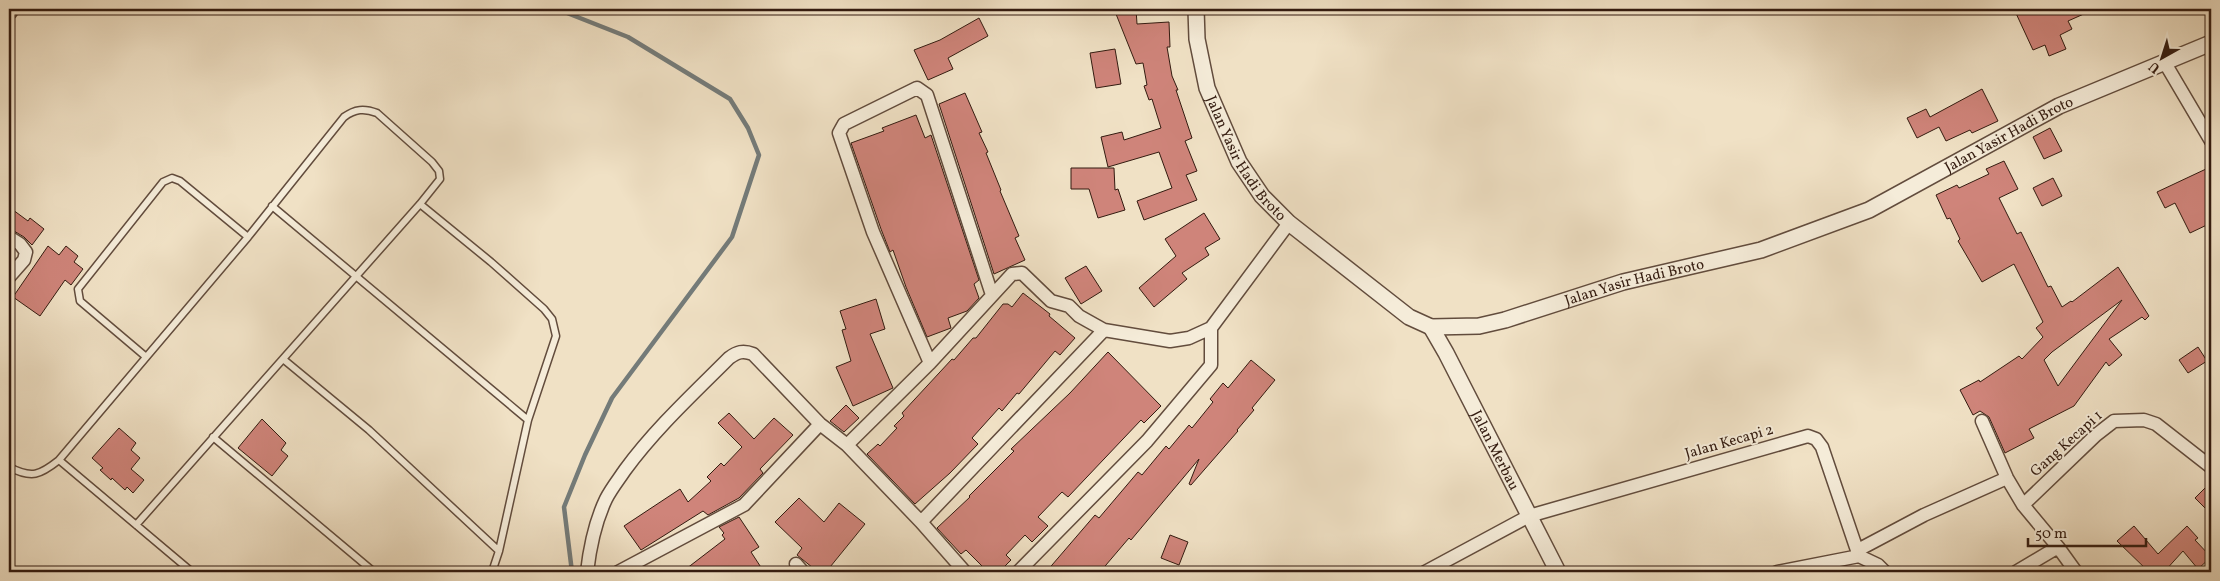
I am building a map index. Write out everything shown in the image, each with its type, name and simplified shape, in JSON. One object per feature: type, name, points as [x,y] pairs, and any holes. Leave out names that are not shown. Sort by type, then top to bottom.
[{"type":"street","name":"Jalan Yasir Hadi Broto","points":[[1196,9],[1197,39],[1207,88],[1238,162],[1262,196],[1289,223],[1409,317],[1430,328],[1479,326],[1505,320],[1623,282],[1760,250],[1800,236],[1869,210],[2059,106],[2211,43]]},
{"type":"street","points":[[2165,63],[2211,141]]},
{"type":"street","points":[[930,363],[873,232],[839,133],[844,124],[917,88],[927,94],[992,295]]},
{"type":"street","points":[[847,445],[930,363],[1012,274],[1022,273],[1051,301],[1069,306],[1079,316],[1104,330],[1170,341],[1189,338],[1211,328],[1289,223]]},
{"type":"street","points":[[9,237],[20,244],[26,252],[24,260],[9,277]]},
{"type":"street","points":[[1018,572],[1148,441],[1210,365],[1211,328]]},
{"type":"street","name":"Jalan Merbau","points":[[1430,328],[1446,353],[1558,572]]},
{"type":"street","points":[[921,522],[1104,330]]},
{"type":"street","points":[[587,572],[592,538],[607,497],[639,451],[682,405],[736,353],[747,352],[753,354],[820,424],[847,445],[921,522],[965,572]]},
{"type":"street","name":"Gang Kecapi 1","points":[[2023,505],[2114,420],[2134,419],[2156,424],[2211,467]]},
{"type":"street","points":[[1982,421],[2007,478],[2023,505],[2076,572]]},
{"type":"street","points":[[618,572],[744,505],[820,424]]},
{"type":"street","name":"Jalan Kecapi 2","points":[[1529,516],[1808,436],[1816,439],[1822,447],[1859,553]]},
{"type":"street","points":[[1777,572],[1859,553],[1924,515],[2007,478]]},
{"type":"street","points":[[1425,572],[1529,516]]},
{"type":"street","points":[[2016,572],[2058,547]]},
{"type":"street","points":[[1859,553],[1878,565],[1885,572]]},
{"type":"lane","points":[[9,467],[34,475],[46,471],[59,460],[145,356],[248,237],[344,117],[356,110],[377,113],[439,171],[440,179],[136,526]]},
{"type":"lane","points":[[145,356],[80,301],[78,289],[80,283],[163,182],[172,178],[180,180],[248,237]]},
{"type":"lane","points":[[420,204],[491,262],[544,309],[552,319],[556,336],[528,420],[499,551],[492,572]]},
{"type":"lane","points":[[272,206],[528,420]]},
{"type":"lane","points":[[283,359],[369,430],[499,551]]},
{"type":"lane","points":[[213,437],[374,572]]},
{"type":"lane","points":[[59,460],[192,572]]},
{"type":"building","points":[[1114,9],[1136,9],[1137,24],[1169,22],[1170,47],[1167,47],[1172,76],[1192,138],[1185,141],[1197,171],[1186,175],[1197,200],[1144,220],[1137,201],[1172,188],[1159,152],[1108,167],[1101,137],[1122,132],[1124,140],[1161,128],[1152,99],[1149,100],[1144,86],[1147,85],[1143,63],[1136,64]]},
{"type":"building","points":[[2014,9],[2095,9],[2068,21],[2072,29],[2060,35],[2066,49],[2049,56],[2045,45],[2033,50]]},
{"type":"building","points":[[979,18],[988,36],[948,58],[953,69],[928,80],[914,50],[940,40]]},
{"type":"building","points":[[1115,49],[1121,84],[1096,88],[1090,53]]},
{"type":"building","points":[[1982,89],[1998,121],[1972,133],[1970,130],[1946,141],[1939,127],[1917,138],[1907,118],[1926,109],[1930,117]]},
{"type":"building","points":[[965,93],[982,132],[979,133],[988,152],[986,153],[1000,191],[1019,236],[1015,238],[1025,260],[994,274],[939,104]]},
{"type":"building","points":[[916,115],[925,138],[931,135],[979,280],[974,284],[979,298],[967,311],[948,318],[951,328],[927,337],[893,250],[890,252],[851,143],[884,131],[882,128]]},
{"type":"building","points":[[2050,128],[2062,151],[2044,159],[2033,137]]},
{"type":"building","points":[[2004,161],[2018,189],[1999,198],[2017,234],[2021,232],[2048,287],[2051,286],[2062,307],[2072,302],[2118,267],[2149,316],[2145,320],[2142,317],[2109,339],[2122,355],[2109,366],[2106,362],[2074,406],[2029,429],[2034,438],[2005,453],[1989,417],[1980,411],[1973,415],[1960,390],[1979,380],[1980,382],[2019,356],[2022,359],[2043,337],[2036,328],[2043,322],[2014,264],[1982,282],[1958,241],[1960,239],[1950,218],[1947,219],[1936,195],[1957,185],[1959,188],[1989,174],[1986,169]],"holes":[[[2122,300],[2058,386],[2044,360]]]},
{"type":"building","points":[[1071,168],[1114,168],[1115,190],[1118,189],[1125,210],[1098,218],[1089,189],[1071,189]]},
{"type":"building","points":[[2206,169],[2211,180],[2211,223],[2190,233],[2175,203],[2165,208],[2157,192]]},
{"type":"building","points":[[2053,178],[2062,196],[2042,206],[2033,188]]},
{"type":"building","points":[[9,207],[28,221],[30,218],[44,229],[32,245],[24,237],[9,228]]},
{"type":"building","points":[[1204,213],[1220,239],[1205,248],[1209,255],[1182,273],[1187,279],[1154,307],[1139,288],[1176,256],[1165,239]]},
{"type":"building","points":[[48,246],[59,255],[66,246],[78,256],[74,262],[83,269],[71,285],[65,280],[40,316],[13,297]]},
{"type":"building","points":[[1086,266],[1102,291],[1081,304],[1065,278]]},
{"type":"building","points":[[1023,293],[1050,314],[1049,316],[1075,338],[1060,355],[1055,351],[1002,411],[999,408],[972,438],[978,444],[950,473],[915,504],[867,454],[878,444],[880,446],[897,428],[894,426],[904,416],[902,413],[952,359],[954,360],[973,338],[976,338],[1003,304],[1008,304],[1012,307]]},
{"type":"building","points":[[876,299],[885,329],[870,334],[893,388],[853,406],[836,367],[851,361],[842,330],[846,329],[840,311]]},
{"type":"building","points":[[2198,347],[2207,361],[2188,373],[2179,360]]},
{"type":"building","points":[[1108,352],[1161,406],[1144,423],[1141,420],[1068,497],[1062,492],[1038,517],[1048,526],[1032,542],[1025,535],[1006,555],[1011,560],[999,572],[988,572],[966,550],[961,554],[937,528],[970,497],[1014,451],[1011,449],[1070,393]]},
{"type":"building","points":[[1251,360],[1275,380],[1252,408],[1254,410],[1238,431],[1191,485],[1189,484],[1199,459],[1131,540],[1129,538],[1100,572],[1046,572],[1095,515],[1099,518],[1138,472],[1142,475],[1166,446],[1169,449],[1189,425],[1192,428],[1213,402],[1210,399],[1223,383],[1228,388]]},
{"type":"building","points":[[846,405],[859,418],[844,432],[830,421]]},
{"type":"building","points":[[729,413],[754,439],[774,418],[793,435],[760,469],[763,473],[739,498],[708,515],[703,511],[641,550],[624,526],[680,489],[688,502],[711,481],[707,477],[721,463],[724,466],[742,447],[718,423]]},
{"type":"building","points":[[262,419],[286,443],[281,450],[288,456],[272,476],[238,448]]},
{"type":"building","points":[[119,428],[136,443],[131,450],[140,458],[131,469],[144,480],[133,493],[127,487],[125,490],[112,478],[111,480],[100,470],[103,468],[92,458]]},
{"type":"building","points":[[2211,482],[2211,514],[2195,498]]},
{"type":"building","points":[[799,498],[824,522],[839,503],[865,524],[826,572],[818,572],[797,555],[802,548],[775,522]]},
{"type":"building","points":[[739,517],[759,547],[751,552],[764,572],[682,572],[725,539],[722,535],[724,533],[719,527]]},
{"type":"building","points":[[2134,526],[2158,554],[2187,526],[2198,538],[2195,540],[2211,557],[2198,569],[2183,551],[2164,572],[2149,572],[2117,541]]},
{"type":"building","points":[[1170,535],[1188,542],[1179,565],[1161,558]]},
{"type":"waterway","points":[[557,9],[628,37],[730,99],[748,128],[759,155],[732,237],[612,398],[585,455],[564,507],[572,572]]}]
